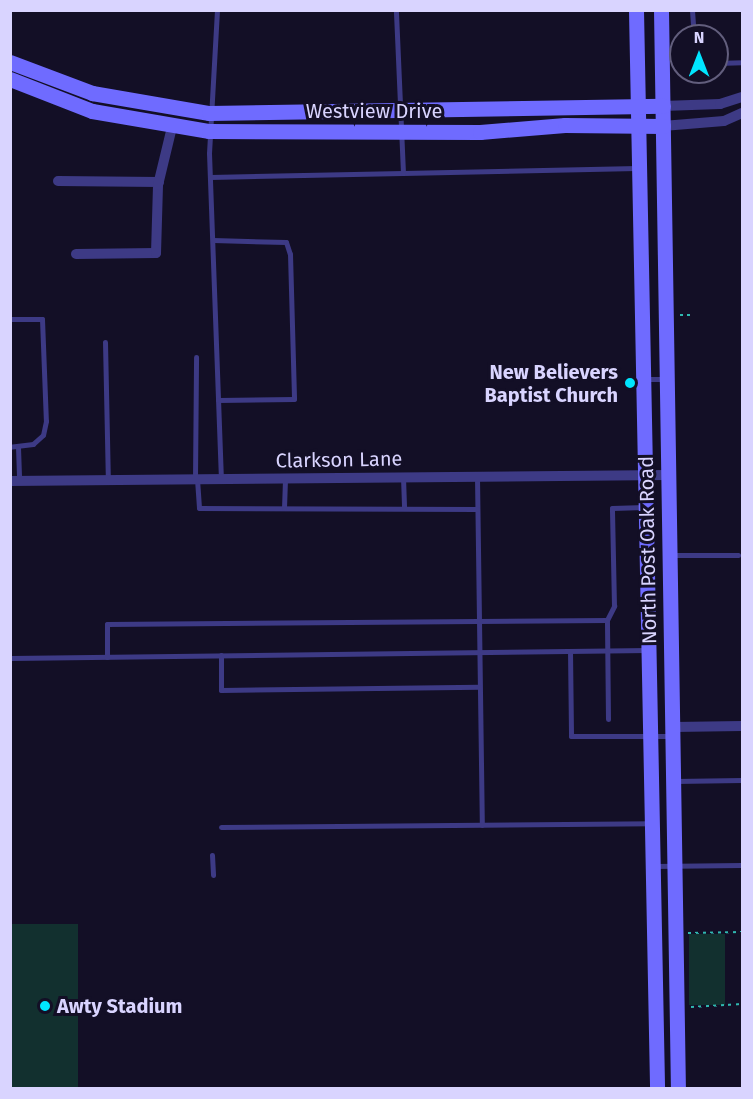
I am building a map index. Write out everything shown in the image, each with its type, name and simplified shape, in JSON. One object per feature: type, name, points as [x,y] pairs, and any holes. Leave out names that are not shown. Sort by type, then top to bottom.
[{"type":"main road","name":"North Post Oak Road","points":[[636,10],[652,736],[657,1089]]},
{"type":"main road","name":"North Post Oak Road","points":[[661,10],[668,475],[667,555],[674,732],[678,1089]]},
{"type":"main road","name":"Westview Drive","points":[[10,62],[92,93],[209,113],[398,112],[663,106]]},
{"type":"main road","name":"Westview Drive","points":[[10,79],[92,111],[172,127],[209,131],[399,132],[637,124],[663,126]]},
{"type":"street","name":"Westview Drive","points":[[663,106],[720,104],[742,97]]},
{"type":"street","name":"Westview Drive","points":[[663,126],[724,122],[742,113]]},
{"type":"street","points":[[76,254],[156,253],[159,182],[172,127]]},
{"type":"street","points":[[58,182],[159,182]]},
{"type":"street","name":"Clarkson Lane","points":[[15,481],[668,475]]},
{"type":"street","points":[[674,732],[742,726]]},
{"type":"lane","points":[[217,10],[209,131],[221,479]]},
{"type":"lane","points":[[396,10],[398,112],[403,172]]},
{"type":"lane","points":[[210,177],[639,168]]},
{"type":"lane","points":[[213,240],[286,242],[290,254],[294,399],[218,400]]},
{"type":"lane","points":[[10,319],[42,319],[46,421],[43,435],[33,444],[10,447]]},
{"type":"lane","points":[[105,342],[108,480]]},
{"type":"lane","points":[[196,357],[196,479],[199,508],[477,509]]},
{"type":"lane","points":[[643,380],[666,379]]},
{"type":"lane","points":[[15,481],[18,447]]},
{"type":"lane","points":[[403,477],[404,508]]},
{"type":"lane","points":[[477,477],[482,825]]},
{"type":"lane","points":[[284,508],[285,478]]},
{"type":"lane","points":[[608,719],[607,620],[614,606],[612,508],[646,507]]},
{"type":"lane","points":[[667,555],[738,555]]},
{"type":"lane","points":[[107,657],[107,624],[607,620]]},
{"type":"lane","points":[[10,658],[650,650]]},
{"type":"lane","points":[[570,651],[571,736],[652,736],[674,732]]},
{"type":"lane","points":[[221,656],[221,690],[479,687]]},
{"type":"lane","points":[[674,781],[742,780]]},
{"type":"lane","points":[[221,827],[653,823]]},
{"type":"lane","points":[[212,855],[213,875]]},
{"type":"lane","points":[[654,866],[742,865]]},
{"type":"path","points":[[674,315],[695,315]]},
{"type":"path","points":[[687,933],[742,932]]},
{"type":"path","points":[[688,1007],[742,1004]]},
{"type":"green space","name":"Awty Stadium","points":[[11,924],[78,924],[78,1088],[11,1088]]},
{"type":"green space","points":[[689,934],[725,934],[725,1005],[689,1005]]},
{"type":"place","name":"New Believers Baptist Church","points":[[630,383]]},
{"type":"place","name":"Awty Stadium","points":[[45,1006]]}]
